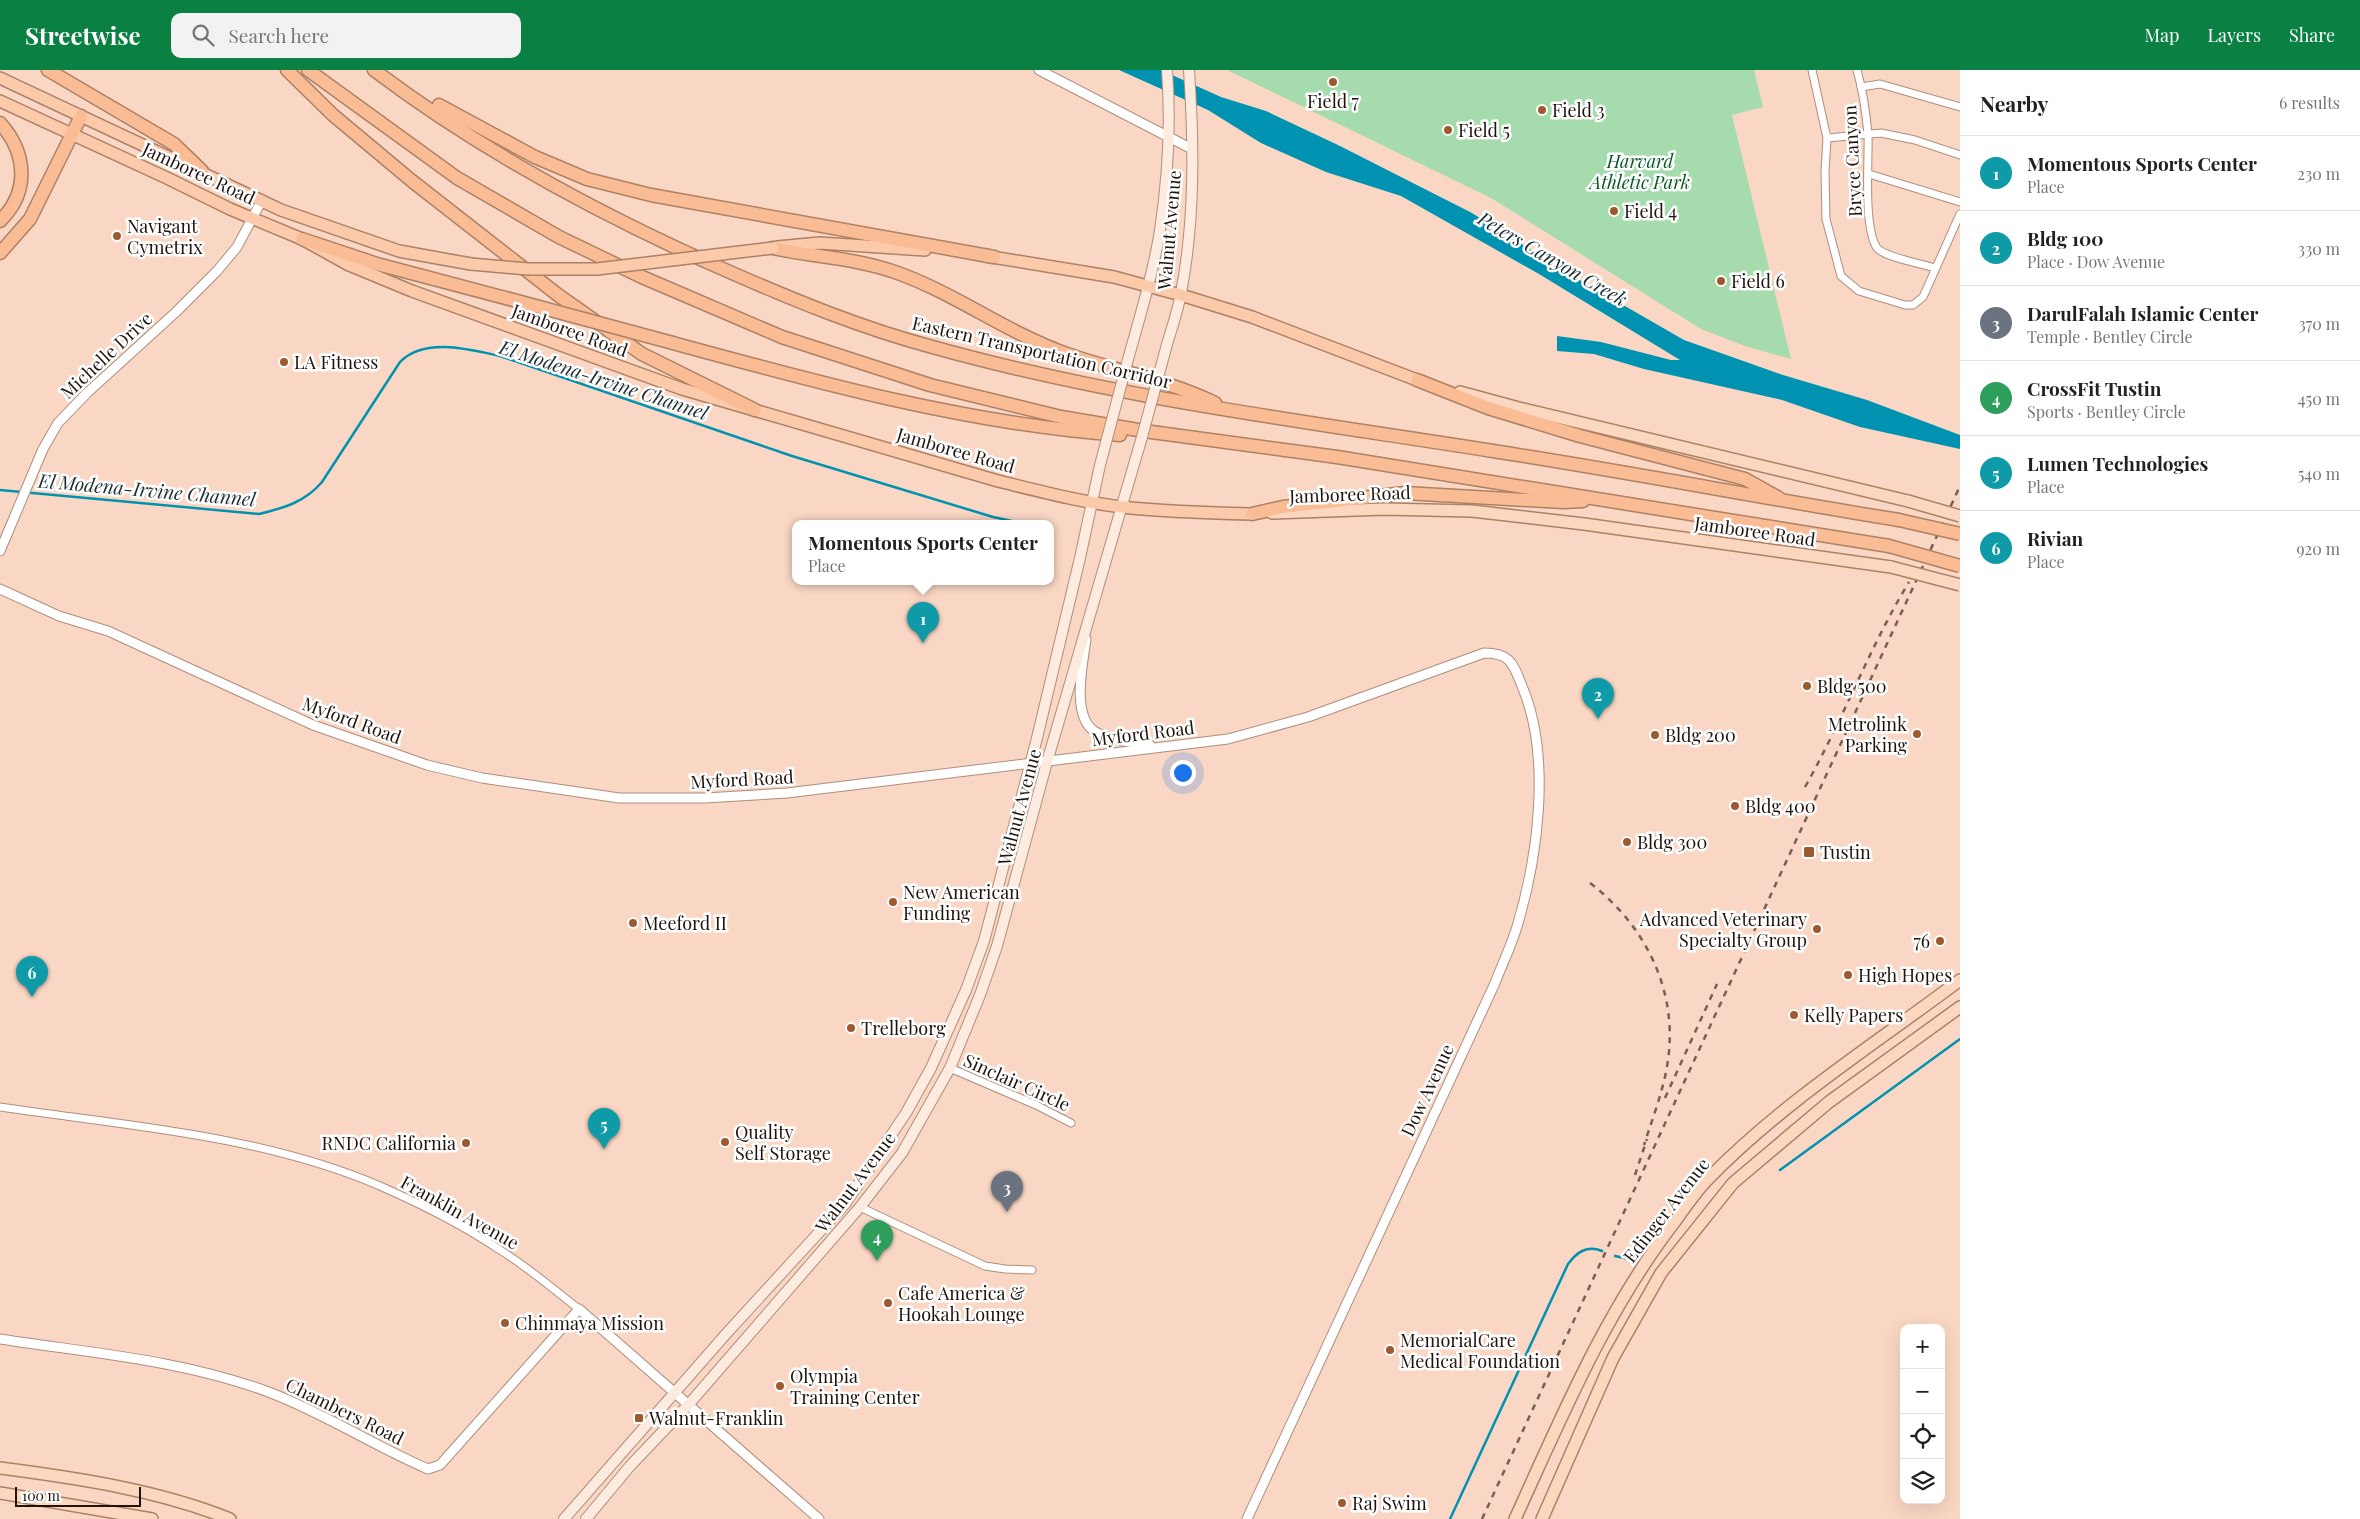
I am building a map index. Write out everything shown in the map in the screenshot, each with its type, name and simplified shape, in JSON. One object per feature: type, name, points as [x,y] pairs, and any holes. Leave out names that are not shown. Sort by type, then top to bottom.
[{"type":"highway","points":[[48,70],[174,144],[202,171]]},
{"type":"highway","points":[[287,70],[333,115],[412,181],[558,295],[642,354],[754,410]]},
{"type":"highway","points":[[308,70],[457,178],[559,237],[642,277],[774,333],[930,385],[1062,417],[1230,443]]},
{"type":"highway","name":"Eastern Transportation Corridor","points":[[374,70],[517,166],[622,224],[792,299],[925,345],[952,352],[1110,389],[1228,409]]},
{"type":"highway","points":[[380,70],[478,128],[535,157],[587,179],[651,195],[994,257]]},
{"type":"highway","name":"Jamboree Road","points":[[0,78],[202,171],[281,210],[399,251],[471,264],[551,269],[597,269],[820,243],[909,248],[994,257],[1114,277],[1181,295],[1252,318],[1417,380]]},
{"type":"highway","name":"Jamboree Road","points":[[0,102],[73,134],[230,209],[302,240],[349,265],[682,389],[998,481],[1092,502],[1122,507],[1252,514]]},
{"type":"highway","points":[[0,253],[30,219],[81,116]]},
{"type":"highway","points":[[0,124],[6,130],[20,155],[22,163],[22,178],[15,202],[0,221]]},
{"type":"highway","points":[[302,240],[377,264],[771,370],[948,410],[1102,434],[1230,443]]},
{"type":"highway","points":[[772,248],[842,258],[896,272],[1047,346],[1196,394],[1228,409]]},
{"type":"highway","points":[[1417,380],[1488,408],[1580,436],[1746,479],[1788,502]]},
{"type":"highway","name":"Jamboree Road","points":[[1228,409],[1571,463],[1899,520],[1960,534]]},
{"type":"highway","name":"Jamboree Road","points":[[1230,443],[1347,458],[1889,546],[1960,566]]},
{"type":"highway","points":[[1252,514],[1283,507],[1405,493],[1563,502],[1601,500]]},
{"type":"main road","name":"Walnut Avenue","points":[[564,1519],[675,1392],[845,1204],[906,1113],[931,1068],[962,999],[984,942],[1030,764],[1100,465],[1148,286],[1160,231],[1170,104],[1167,70]]},
{"type":"main road","name":"Walnut Avenue","points":[[586,1519],[630,1466],[689,1404],[860,1208],[902,1153],[950,1068],[980,995],[997,946],[1047,762],[1134,471],[1181,295],[1190,218],[1192,149],[1189,71]]},
{"type":"main road","name":"Jamboree Road","points":[[1417,380],[1519,408],[1908,501],[1960,516]]},
{"type":"main road","name":"Jamboree Road","points":[[1252,514],[1384,509],[1472,511],[1584,524],[1891,567],[1960,585]]},
{"type":"main road","name":"Edinger Avenue","points":[[1515,1519],[1559,1423],[1625,1293],[1660,1240],[1706,1180],[1799,1098],[1960,980]]},
{"type":"main road","points":[[1927,1005],[1940,1021]]},
{"type":"main road","name":"Edinger Avenue","points":[[1542,1519],[1613,1358],[1661,1273],[1733,1183],[1828,1102],[1960,1007]]},
{"type":"main road","points":[[0,1468],[99,1484],[178,1502],[230,1519]]},
{"type":"main road","points":[[0,1493],[152,1519]]},
{"type":"street","points":[[1039,70],[1192,149]]},
{"type":"street","points":[[1812,70],[1827,138],[1824,195],[1826,219],[1841,276],[1860,291],[1905,304],[1918,302],[1923,297],[1960,214]]},
{"type":"street","name":"Bryce Canyon","points":[[1857,70],[1862,87],[1868,133],[1868,212],[1877,248],[1889,255],[1935,268]]},
{"type":"street","points":[[1862,87],[1880,84],[1960,108]]},
{"type":"street","points":[[1827,138],[1868,133],[1893,135],[1960,154]]},
{"type":"street","points":[[1869,174],[1960,202]]},
{"type":"street","name":"Michelle Drive","points":[[0,551],[31,482],[43,449],[58,423],[87,393],[134,352],[203,285],[237,247],[262,200]]},
{"type":"street","name":"Myford Road","points":[[0,589],[59,616],[108,631],[313,725],[427,765],[482,778],[619,798],[705,798],[787,793],[891,779],[1047,762],[1248,734],[1308,717],[1484,653],[1496,653],[1506,656]]},
{"type":"street","points":[[1090,617],[1081,678],[1081,699],[1087,724],[1102,735],[1158,747]]},
{"type":"street","name":"Dow Avenue","points":[[1248,1519],[1491,991],[1516,930],[1531,869],[1535,838],[1538,793],[1537,755],[1534,724],[1526,694],[1514,667],[1506,656]]},
{"type":"street","name":"Sinclair Circle","points":[[950,1068],[1036,1105],[1071,1123]]},
{"type":"street","name":"Franklin Avenue","points":[[0,1107],[188,1134],[260,1148],[362,1179],[430,1210],[500,1250],[579,1309],[819,1519]]},
{"type":"street","points":[[860,1208],[985,1266],[1032,1270]]},
{"type":"street","name":"Chambers Road","points":[[0,1339],[156,1362],[270,1392],[326,1416],[428,1469],[440,1465],[579,1309]]},
{"type":"green space","name":"Harvard Athletic Park","points":[[1227,70],[1754,70],[1763,107],[1732,115],[1791,359],[1745,346],[1701,329],[1491,198]]},
{"type":"water","points":[[1119,70],[1161,70],[1221,97],[1266,111],[1472,213],[1571,275],[1684,340],[1783,375],[1867,400],[1960,435],[1960,449],[1860,427],[1782,400],[1644,369],[1594,354],[1557,351],[1557,336],[1601,342],[1671,360],[1680,360],[1539,274],[1401,196],[1326,172],[1261,143],[1208,110]]},
{"type":"waterway","name":"El Modena-Irvine Channel","points":[[0,490],[259,514],[277,509],[294,503],[308,495],[322,482],[400,362],[410,354],[421,350],[447,347],[475,350],[500,356],[792,456],[1007,520]]},
{"type":"waterway","points":[[1780,1170],[1960,1039]]},
{"type":"waterway","points":[[1450,1519],[1568,1264],[1575,1256],[1587,1249],[1602,1251]]},
{"type":"waterway","points":[[1615,1256],[1629,1259]]},
{"type":"railway","points":[[1482,1519],[1960,486]]},
{"type":"railway","points":[[1805,787],[1832,736],[1881,632],[1909,582]]},
{"type":"railway","points":[[1590,883],[1610,900],[1641,939],[1653,961],[1662,984],[1668,1009],[1670,1034],[1668,1060],[1664,1082],[1644,1145]]},
{"type":"railway","points":[[1665,1098],[1717,984]]},
{"type":"railway","points":[[1635,1175],[1647,1139]]},
{"type":"place","name":"Field 7","points":[[1333,82]]},
{"type":"place","name":"Field 3","points":[[1542,110]]},
{"type":"place","name":"Field 5","points":[[1448,130]]},
{"type":"place","name":"Field 4","points":[[1614,211]]},
{"type":"place","name":"Navigant Cymetrix","points":[[117,236]]},
{"type":"place","name":"Field 6","points":[[1721,281]]},
{"type":"place","name":"LA Fitness","points":[[284,362]]},
{"type":"place","name":"Momentous Sports Center","points":[[923,643]]},
{"type":"place","name":"Bldg 500","points":[[1807,686]]},
{"type":"place","name":"Bldg 100","points":[[1598,719]]},
{"type":"place","name":"Metrolink Parking","points":[[1917,734]]},
{"type":"place","name":"Bldg 200","points":[[1655,735]]},
{"type":"place","name":"Bldg 400","points":[[1735,806]]},
{"type":"place","name":"Bldg 300","points":[[1627,842]]},
{"type":"place","name":"Tustin","points":[[1809,852]]},
{"type":"place","name":"New American Funding","points":[[893,902]]},
{"type":"place","name":"Meeford II","points":[[633,923]]},
{"type":"place","name":"Advanced Veterinary Specialty Group","points":[[1817,929]]},
{"type":"place","name":"76","points":[[1940,941]]},
{"type":"place","name":"High Hopes","points":[[1848,975]]},
{"type":"place","name":"Rivian","points":[[32,997]]},
{"type":"place","name":"Kelly Papers","points":[[1794,1015]]},
{"type":"place","name":"Trelleborg","points":[[851,1028]]},
{"type":"place","name":"Quality Self Storage","points":[[725,1142]]},
{"type":"place","name":"RNDC California","points":[[466,1143]]},
{"type":"place","name":"Lumen Technologies","points":[[604,1149]]},
{"type":"place","name":"DarulFalah Islamic Center","points":[[1007,1212]]},
{"type":"place","name":"CrossFit Tustin","points":[[877,1261]]},
{"type":"place","name":"Cafe America & Hookah Lounge","points":[[888,1303]]},
{"type":"place","name":"Chinmaya Mission","points":[[505,1323]]},
{"type":"place","name":"MemorialCare Medical Foundation","points":[[1390,1350]]},
{"type":"place","name":"Olympia Training Center","points":[[780,1386]]},
{"type":"place","name":"Walnut-Franklin","points":[[639,1418]]},
{"type":"place","name":"Raj Swim","points":[[1342,1503]]},
{"type":"water label","name":"Peters Canyon Creek","points":[[1553,258]]}]
